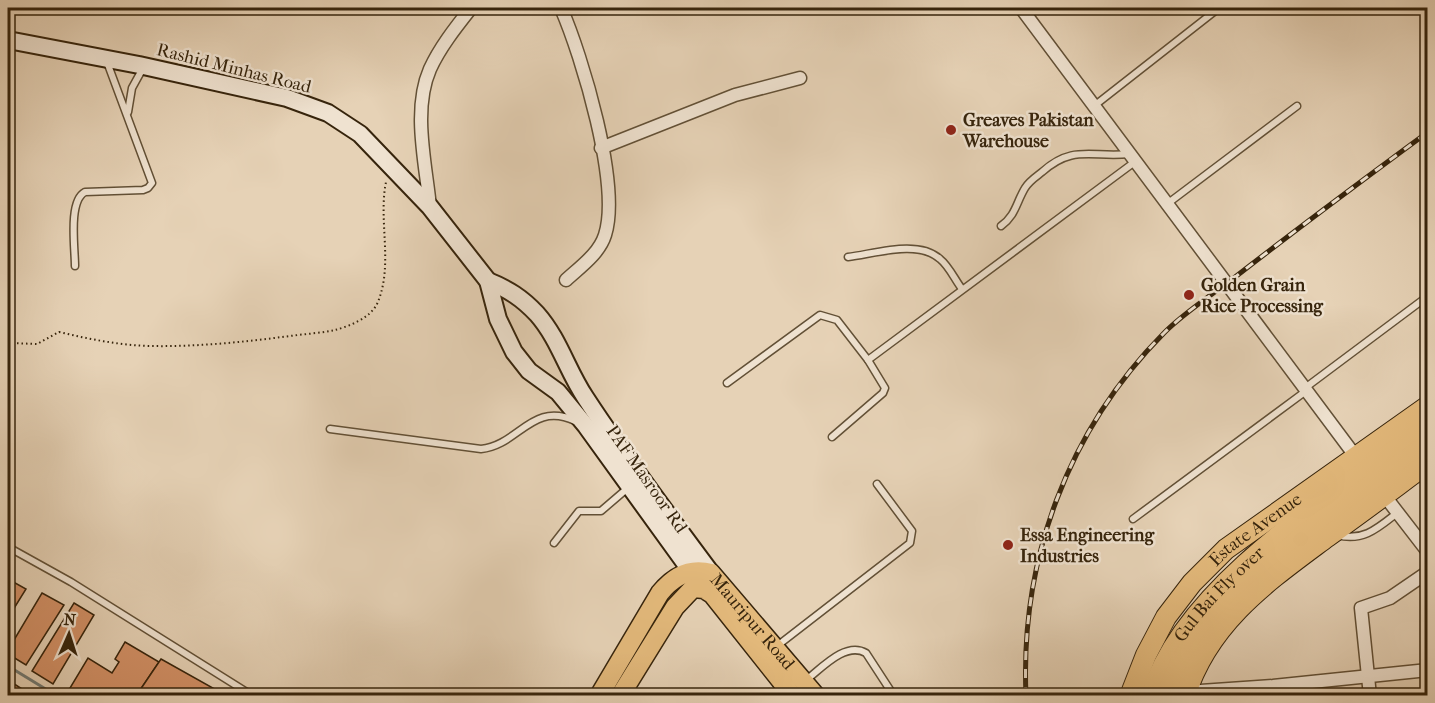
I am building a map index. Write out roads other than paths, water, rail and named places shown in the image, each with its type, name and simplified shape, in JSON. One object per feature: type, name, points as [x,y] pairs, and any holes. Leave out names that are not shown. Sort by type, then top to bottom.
[{"type":"highway","name":"Estate Avenue","points":[[1130,696],[1146,655],[1166,617],[1192,583],[1226,549],[1428,406]]},
{"type":"highway","points":[[1186,694],[1199,660],[1238,609],[1321,523],[1428,427]]},
{"type":"highway","points":[[1321,523],[1428,444]]},
{"type":"highway","points":[[1321,523],[1384,495],[1428,463]]},
{"type":"highway","name":"Gul Bai Fly over","points":[[1151,696],[1174,646],[1211,596],[1248,562],[1321,523]]},
{"type":"highway","name":"Gul Bai Fly over","points":[[1166,696],[1186,651],[1198,632],[1256,574],[1321,523]]},
{"type":"main road","name":"Rashid Minhas Road","points":[[8,40],[144,66],[287,98],[327,113],[360,134],[430,207],[488,281],[498,319],[514,352],[529,371],[558,392]]},
{"type":"main road","name":"Rashid Minhas Road","points":[[488,281],[507,289],[539,316],[560,346],[574,381]]},
{"type":"main road","name":"PAF Masroor Rd","points":[[574,381],[689,572]]},
{"type":"main road","name":"PAF Masroor Rd","points":[[558,392],[635,482],[708,581]]},
{"type":"main road","name":"Mauripur Road","points":[[599,696],[660,593],[669,582],[689,572],[708,581],[776,646],[805,691]]},
{"type":"main road","name":"Mauripur Road","points":[[708,581],[712,594],[805,691]]},
{"type":"main road","name":"Mauripur Road","points":[[620,696],[679,601],[693,588],[708,581]]},
{"type":"street","points":[[430,207],[422,114],[424,87],[439,51],[471,8]]},
{"type":"street","points":[[561,8],[571,30],[597,118],[608,200],[605,235],[598,249],[566,280]]},
{"type":"street","points":[[1021,8],[1356,458]]},
{"type":"street","points":[[601,148],[735,94],[800,78]]},
{"type":"street","points":[[1384,495],[1428,552]]},
{"type":"street","points":[[1370,696],[1361,608],[1389,598],[1428,572]]},
{"type":"street","points":[[1186,694],[1273,691],[1368,676],[1428,670]]},
{"type":"lane","points":[[1094,106],[1219,8]]},
{"type":"lane","points":[[75,266],[75,204],[80,194],[143,190],[151,186],[151,176],[106,59]]},
{"type":"lane","points":[[127,115],[132,88],[144,66]]},
{"type":"lane","points":[[1167,204],[1297,106]]},
{"type":"lane","points":[[1001,226],[1017,211],[1027,185],[1056,159],[1075,153],[1133,158]]},
{"type":"lane","points":[[868,360],[1133,158]]},
{"type":"lane","points":[[848,257],[909,249],[926,252],[940,258],[962,289]]},
{"type":"lane","points":[[1133,519],[1428,296]]},
{"type":"lane","points":[[728,383],[820,315],[837,320],[884,384],[883,393],[832,436]]},
{"type":"lane","points":[[330,429],[480,448],[498,445],[537,418],[548,415],[567,417],[586,426]]},
{"type":"lane","points":[[554,543],[579,511],[601,511],[635,482]]},
{"type":"lane","points":[[776,646],[910,543],[912,531],[877,484]]},
{"type":"lane","points":[[1321,523],[1348,538],[1365,536],[1398,513]]},
{"type":"lane","points":[[8,547],[71,582],[253,696]]},
{"type":"lane","points":[[805,691],[845,651],[860,650],[866,653],[894,696]]},
{"type":"waterway","points":[[8,666],[57,696]]},
{"type":"railway","points":[[1026,696],[1026,645],[1032,595],[1042,547],[1057,500],[1077,454],[1101,411],[1130,371],[1164,333],[1182,317],[1428,132]]},
{"type":"place","name":"Greaves Pakistan Warehouse","points":[[951,130]]},
{"type":"place","name":"Golden Grain Rice Processing","points":[[1189,295]]},
{"type":"place","name":"Essa Engineering Industries","points":[[1008,545]]}]
